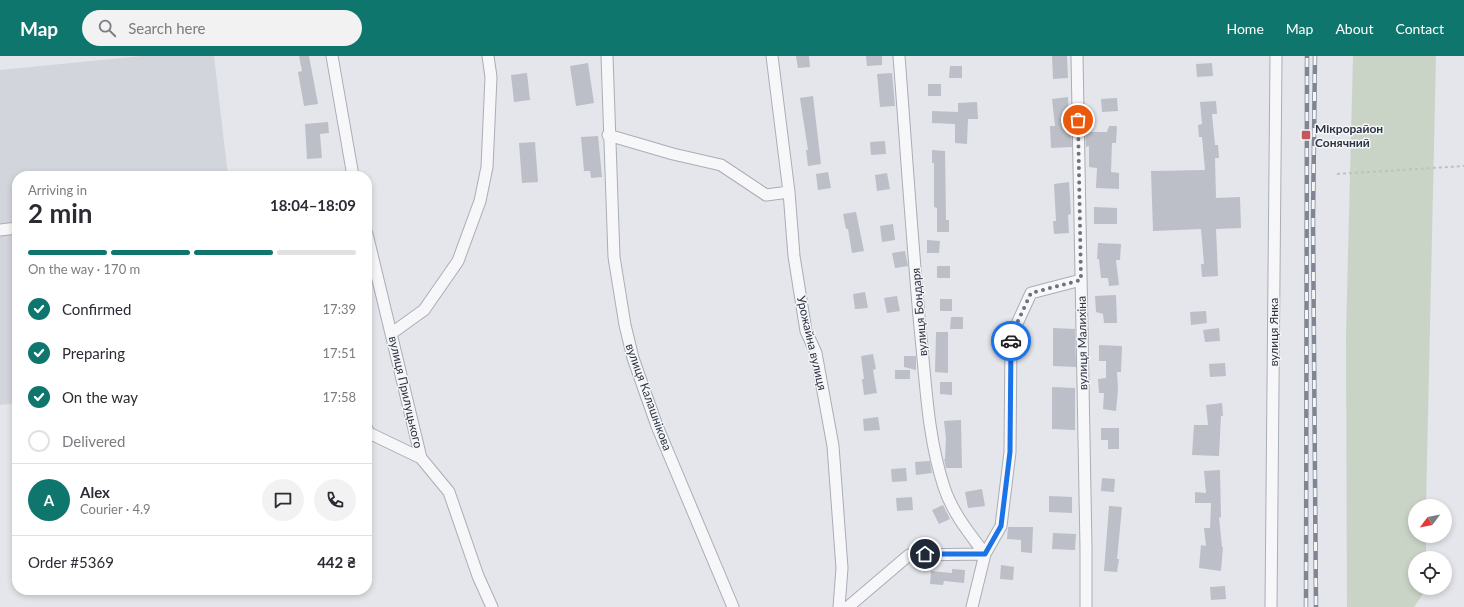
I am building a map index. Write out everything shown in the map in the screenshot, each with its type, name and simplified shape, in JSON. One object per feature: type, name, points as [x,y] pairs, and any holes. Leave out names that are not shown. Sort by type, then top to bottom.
[{"type":"street","points":[[332,56],[352,171]]},
{"type":"street","points":[[392,333],[424,310],[458,261],[480,201],[487,167],[491,77],[488,56]]},
{"type":"street","name":"вулиця Калашнікова","points":[[607,56],[608,135],[614,256],[622,310],[633,358],[657,426],[733,607]]},
{"type":"street","name":"Урожайна вулиця","points":[[772,56],[789,192],[794,256],[806,332],[816,354],[833,446],[842,568],[839,607]]},
{"type":"street","name":"вулиця Бондаря","points":[[899,56],[913,246],[933,448],[945,488],[956,513],[985,554]]},
{"type":"street","name":"вулиця Малихіна","points":[[1077,56],[1086,607]]},
{"type":"street","name":"вулиця Янка","points":[[1271,607],[1276,56]]},
{"type":"street","points":[[608,135],[673,154],[721,165],[766,194],[789,192]]},
{"type":"street","points":[[0,230],[12,229]]},
{"type":"street","name":"вулиця Прилуцького","points":[[372,254],[421,458],[449,492],[478,576],[492,607]]},
{"type":"street","points":[[972,607],[985,554],[1001,526],[1010,452],[1011,336],[1031,293],[1081,280]]},
{"type":"street","points":[[372,434],[421,458]]},
{"type":"street","points":[[848,607],[910,555],[985,554]]},
{"type":"path","points":[[1337,174],[1464,166]]},
{"type":"shaded area","points":[[142,56],[214,56],[227,171],[12,171],[12,404],[0,405],[0,70]]},
{"type":"green space","points":[[1353,56],[1436,56],[1426,499],[1408,499],[1408,543],[1426,543],[1426,551],[1408,551],[1408,595],[1422,595],[1414,607],[1347,607],[1346,335]]},
{"type":"building","points":[[299,56],[309,56],[318,104],[304,106],[298,72],[302,71]]},
{"type":"building","points":[[796,56],[809,56],[810,67],[798,68]]},
{"type":"building","points":[[866,56],[882,56],[882,65],[867,66]]},
{"type":"building","points":[[1052,56],[1067,56],[1068,78],[1053,79]]},
{"type":"building","points":[[588,63],[594,103],[576,106],[570,66]]},
{"type":"building","points":[[1212,63],[1213,76],[1197,77],[1196,64]]},
{"type":"building","points":[[950,66],[962,66],[962,78],[949,78]]},
{"type":"building","points":[[527,73],[530,100],[514,102],[511,75]]},
{"type":"building","points":[[892,73],[895,106],[880,107],[877,74]]},
{"type":"building","points":[[928,84],[941,84],[941,96],[928,96]]},
{"type":"building","points":[[813,96],[821,164],[808,166],[806,150],[808,150],[800,98]]},
{"type":"building","points":[[1068,97],[1069,115],[1065,115],[1065,126],[1071,126],[1072,147],[1051,148],[1050,126],[1055,126],[1052,99]]},
{"type":"building","points":[[1117,98],[1118,111],[1102,112],[1101,99]]},
{"type":"building","points":[[1216,101],[1217,114],[1212,114],[1215,145],[1218,145],[1219,158],[1215,158],[1216,198],[1240,197],[1241,228],[1216,229],[1218,276],[1202,277],[1201,264],[1204,264],[1201,229],[1153,231],[1151,171],[1205,170],[1202,137],[1199,137],[1198,125],[1202,124],[1200,102]]},
{"type":"building","points":[[977,102],[978,119],[968,119],[967,144],[955,143],[955,124],[932,123],[932,111],[958,112],[958,103]]},
{"type":"building","points":[[328,122],[329,133],[320,134],[322,158],[307,159],[305,124]]},
{"type":"building","points":[[1109,126],[1117,126],[1116,143],[1112,143],[1111,172],[1119,173],[1119,189],[1096,188],[1097,168],[1089,167],[1089,146],[1086,147],[1085,132],[1107,132]]},
{"type":"building","points":[[598,136],[602,177],[591,178],[590,171],[584,171],[581,137]]},
{"type":"building","points":[[885,141],[886,154],[871,155],[870,142]]},
{"type":"building","points":[[535,142],[538,182],[522,183],[519,143]]},
{"type":"building","points":[[932,150],[945,151],[946,220],[949,220],[949,232],[937,232],[937,208],[934,207],[934,163],[932,163]]},
{"type":"building","points":[[828,172],[831,188],[818,190],[816,174]]},
{"type":"building","points":[[887,173],[890,189],[877,191],[875,175]]},
{"type":"building","points":[[1069,182],[1071,214],[1068,215],[1069,233],[1054,234],[1053,221],[1056,221],[1054,184]]},
{"type":"building","points":[[1094,207],[1117,208],[1117,224],[1094,224]]},
{"type":"building","points":[[856,212],[864,251],[852,253],[848,229],[846,229],[843,214]]},
{"type":"building","points":[[893,224],[895,240],[882,242],[880,226]]},
{"type":"building","points":[[927,240],[940,241],[939,253],[927,253]]},
{"type":"building","points":[[1098,243],[1121,244],[1120,260],[1116,260],[1119,285],[1109,286],[1108,278],[1101,278],[1099,259],[1097,259]]},
{"type":"building","points":[[905,251],[908,266],[895,268],[892,253]]},
{"type":"building","points":[[937,266],[950,266],[950,278],[937,278]]},
{"type":"building","points":[[865,292],[868,308],[855,309],[853,294]]},
{"type":"building","points":[[1116,295],[1117,323],[1104,323],[1103,314],[1096,312],[1095,296]]},
{"type":"building","points":[[897,296],[900,311],[887,313],[884,298]]},
{"type":"building","points":[[940,299],[952,299],[952,311],[940,311]]},
{"type":"building","points":[[1206,311],[1207,323],[1191,325],[1190,312]]},
{"type":"building","points":[[951,317],[963,317],[963,329],[950,329]]},
{"type":"building","points":[[1053,328],[1075,329],[1076,367],[1053,366]]},
{"type":"building","points":[[1219,328],[1220,341],[1205,342],[1203,330]]},
{"type":"building","points":[[936,332],[948,332],[948,373],[935,372]]},
{"type":"building","points":[[1099,345],[1122,346],[1121,372],[1117,372],[1118,390],[1116,411],[1103,409],[1104,393],[1099,393],[1098,379],[1106,378],[1106,361],[1099,361]]},
{"type":"building","points":[[873,354],[876,369],[873,370],[877,393],[864,395],[862,379],[864,379],[861,356]]},
{"type":"building","points":[[904,356],[916,356],[916,370],[904,367]]},
{"type":"building","points":[[1225,363],[1226,376],[1210,377],[1209,364]]},
{"type":"building","points":[[895,370],[910,370],[910,379],[895,379]]},
{"type":"building","points":[[940,382],[952,382],[952,395],[940,394]]},
{"type":"building","points":[[1052,387],[1075,388],[1075,430],[1052,429]]},
{"type":"building","points":[[1222,403],[1223,416],[1221,416],[1219,456],[1192,455],[1194,425],[1208,425],[1206,405]]},
{"type":"building","points":[[878,417],[880,430],[864,431],[863,419]]},
{"type":"building","points":[[961,420],[962,468],[946,468],[944,459],[946,438],[944,421]]},
{"type":"building","points":[[1101,428],[1119,428],[1119,449],[1108,449],[1108,440],[1101,440]]},
{"type":"building","points":[[930,461],[932,473],[916,475],[915,462]]},
{"type":"building","points":[[906,468],[907,481],[892,482],[891,469]]},
{"type":"building","points":[[1220,470],[1221,518],[1219,517],[1223,547],[1221,571],[1199,568],[1201,545],[1206,546],[1204,528],[1210,528],[1211,503],[1195,503],[1195,492],[1206,493],[1204,471]]},
{"type":"building","points":[[1102,478],[1115,479],[1114,492],[1101,491]]},
{"type":"building","points":[[982,489],[985,506],[968,508],[965,492]]},
{"type":"building","points":[[1049,496],[1072,497],[1072,513],[1049,512]]},
{"type":"building","points":[[912,497],[913,510],[897,511],[896,498]]},
{"type":"building","points":[[943,505],[950,519],[939,524],[932,510]]},
{"type":"building","points":[[1109,506],[1122,507],[1117,572],[1104,571]]},
{"type":"building","points":[[1008,527],[1033,527],[1032,553],[1021,552],[1021,540],[1007,539]]},
{"type":"building","points":[[1053,533],[1076,534],[1075,550],[1052,549]]},
{"type":"building","points":[[1001,565],[1014,567],[1013,580],[1000,579]]},
{"type":"building","points":[[952,569],[965,570],[964,583],[944,581],[943,585],[930,584],[931,571],[952,573]]},
{"type":"building","points":[[1225,586],[1226,599],[1211,600],[1210,587]]},
{"type":"railway","points":[[1306,607],[1307,56]]},
{"type":"railway","points":[[1315,56],[1313,219],[1316,607]]},
{"type":"way so far","points":[[1011,341],[1011,336],[1031,293],[1081,280],[1078,120]]},
{"type":"place","name":"Мікрорайон Сонячний","points":[[1306,135]]},
{"type":"route","points":[[925,554],[985,554],[1001,526],[1010,452],[1011,341]]}]
